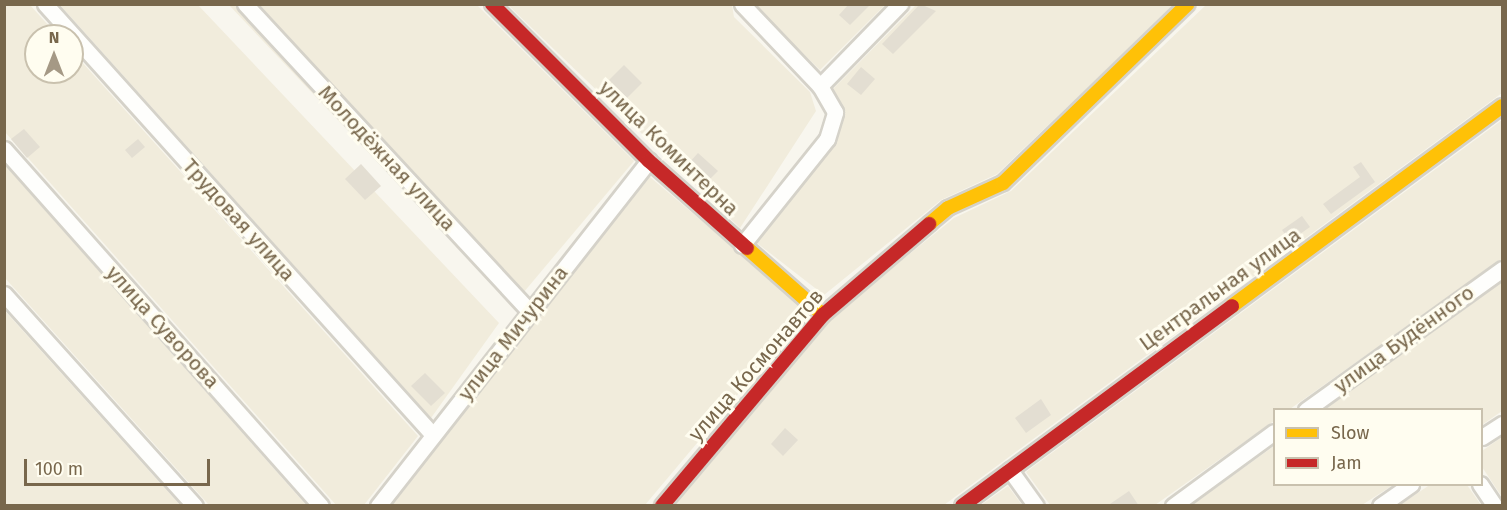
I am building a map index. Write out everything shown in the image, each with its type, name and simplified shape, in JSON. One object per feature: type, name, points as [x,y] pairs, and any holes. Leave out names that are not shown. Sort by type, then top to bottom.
[{"type":"street","name":"Трудовая улица","points":[[45,4],[433,435]]},
{"type":"street","name":"Молодёжная улица","points":[[245,4],[530,312]]},
{"type":"street","name":"улица Коминтерна","points":[[492,4],[649,161],[823,315]]},
{"type":"street","points":[[742,4],[820,86],[835,112],[826,139],[742,245]]},
{"type":"street","points":[[820,86],[900,4]]},
{"type":"street","name":"улица Космонавтов","points":[[662,506],[823,315],[948,208],[1003,183],[1188,4]]},
{"type":"street","name":"Центральная улица","points":[[962,506],[1503,106]]},
{"type":"street","name":"улица Суворова","points":[[4,149],[321,506]]},
{"type":"street","name":"улица Мичурина","points":[[378,506],[649,161]]},
{"type":"street","name":"улица Будённого","points":[[1309,408],[1503,269]]},
{"type":"street","points":[[4,294],[195,506]]},
{"type":"street","points":[[1483,436],[1503,424]]},
{"type":"street","points":[[1173,506],[1273,433]]},
{"type":"street","points":[[1010,470],[1036,506]]},
{"type":"street","points":[[1380,506],[1408,486]]},
{"type":"street","points":[[1481,486],[1495,506]]},
{"type":"shaded area","points":[[4,5],[30,5],[47,24],[24,24],[24,84],[84,84],[84,64],[418,436],[364,505],[336,505],[5,132]]},
{"type":"shaded area","points":[[60,5],[198,5],[499,323],[431,418],[84,32],[84,24],[77,24]]},
{"type":"shaded area","points":[[229,5],[477,5],[634,161],[513,305]]},
{"type":"shaded area","points":[[508,5],[732,5],[734,17],[810,92],[816,111],[740,228]]},
{"type":"shaded area","points":[[753,5],[885,5],[820,70]]},
{"type":"shaded area","points":[[916,5],[1174,5],[997,174],[941,200],[824,295],[757,243],[829,141],[839,113],[833,89]]},
{"type":"shaded area","points":[[1206,5],[1502,5],[1502,93],[944,505],[674,506],[832,317],[954,218],[1011,191]]},
{"type":"shaded area","points":[[1502,120],[1502,259],[1291,408],[1273,408],[1273,422],[1155,505],[1050,505],[1026,472]]},
{"type":"shaded area","points":[[5,165],[306,505],[209,505],[5,278]]},
{"type":"shaded area","points":[[650,177],[808,311],[645,505],[387,506],[522,328]]},
{"type":"shaded area","points":[[1502,282],[1502,411],[1483,424],[1483,408],[1326,408]]},
{"type":"shaded area","points":[[5,311],[180,505],[5,505]]},
{"type":"shaded area","points":[[1502,437],[1502,497],[1483,468],[1483,450]]},
{"type":"shaded area","points":[[1273,447],[1273,486],[1391,486],[1362,505],[1192,505]]},
{"type":"shaded area","points":[[1008,486],[1022,505],[981,505]]},
{"type":"shaded area","points":[[1428,486],[1468,486],[1481,505],[1400,505]]},
{"type":"building","points":[[849,4],[871,4],[850,25],[839,15]]},
{"type":"building","points":[[920,4],[936,11],[893,54],[882,44]]},
{"type":"building","points":[[624,65],[642,83],[627,98],[609,80]]},
{"type":"building","points":[[861,67],[875,79],[861,95],[847,84]]},
{"type":"building","points":[[24,129],[40,147],[27,158],[11,139]]},
{"type":"building","points":[[138,139],[145,147],[132,158],[125,150]]},
{"type":"building","points":[[698,153],[718,171],[706,183],[687,165]]},
{"type":"building","points":[[1361,162],[1375,182],[1331,214],[1323,204],[1360,177],[1353,167]]},
{"type":"building","points":[[361,164],[381,186],[365,200],[345,179]]},
{"type":"building","points":[[1302,216],[1310,227],[1290,241],[1282,230]]},
{"type":"building","points":[[425,373],[445,393],[431,406],[411,386]]},
{"type":"building","points":[[1041,399],[1051,415],[1026,433],[1015,418]]},
{"type":"building","points":[[785,428],[798,440],[783,456],[771,444]]},
{"type":"building","points":[[1129,491],[1139,506],[1107,506]]},
{"type":"traffic: slow","points":[[929,224],[948,208],[1003,183],[1188,4]]},
{"type":"traffic: slow","points":[[1232,306],[1502,106]]},
{"type":"traffic: slow","points":[[747,248],[823,315]]},
{"type":"traffic: jam","points":[[492,4],[649,161],[747,248]]},
{"type":"traffic: jam","points":[[662,506],[823,315],[929,224]]},
{"type":"traffic: jam","points":[[962,506],[1232,306]]}]
